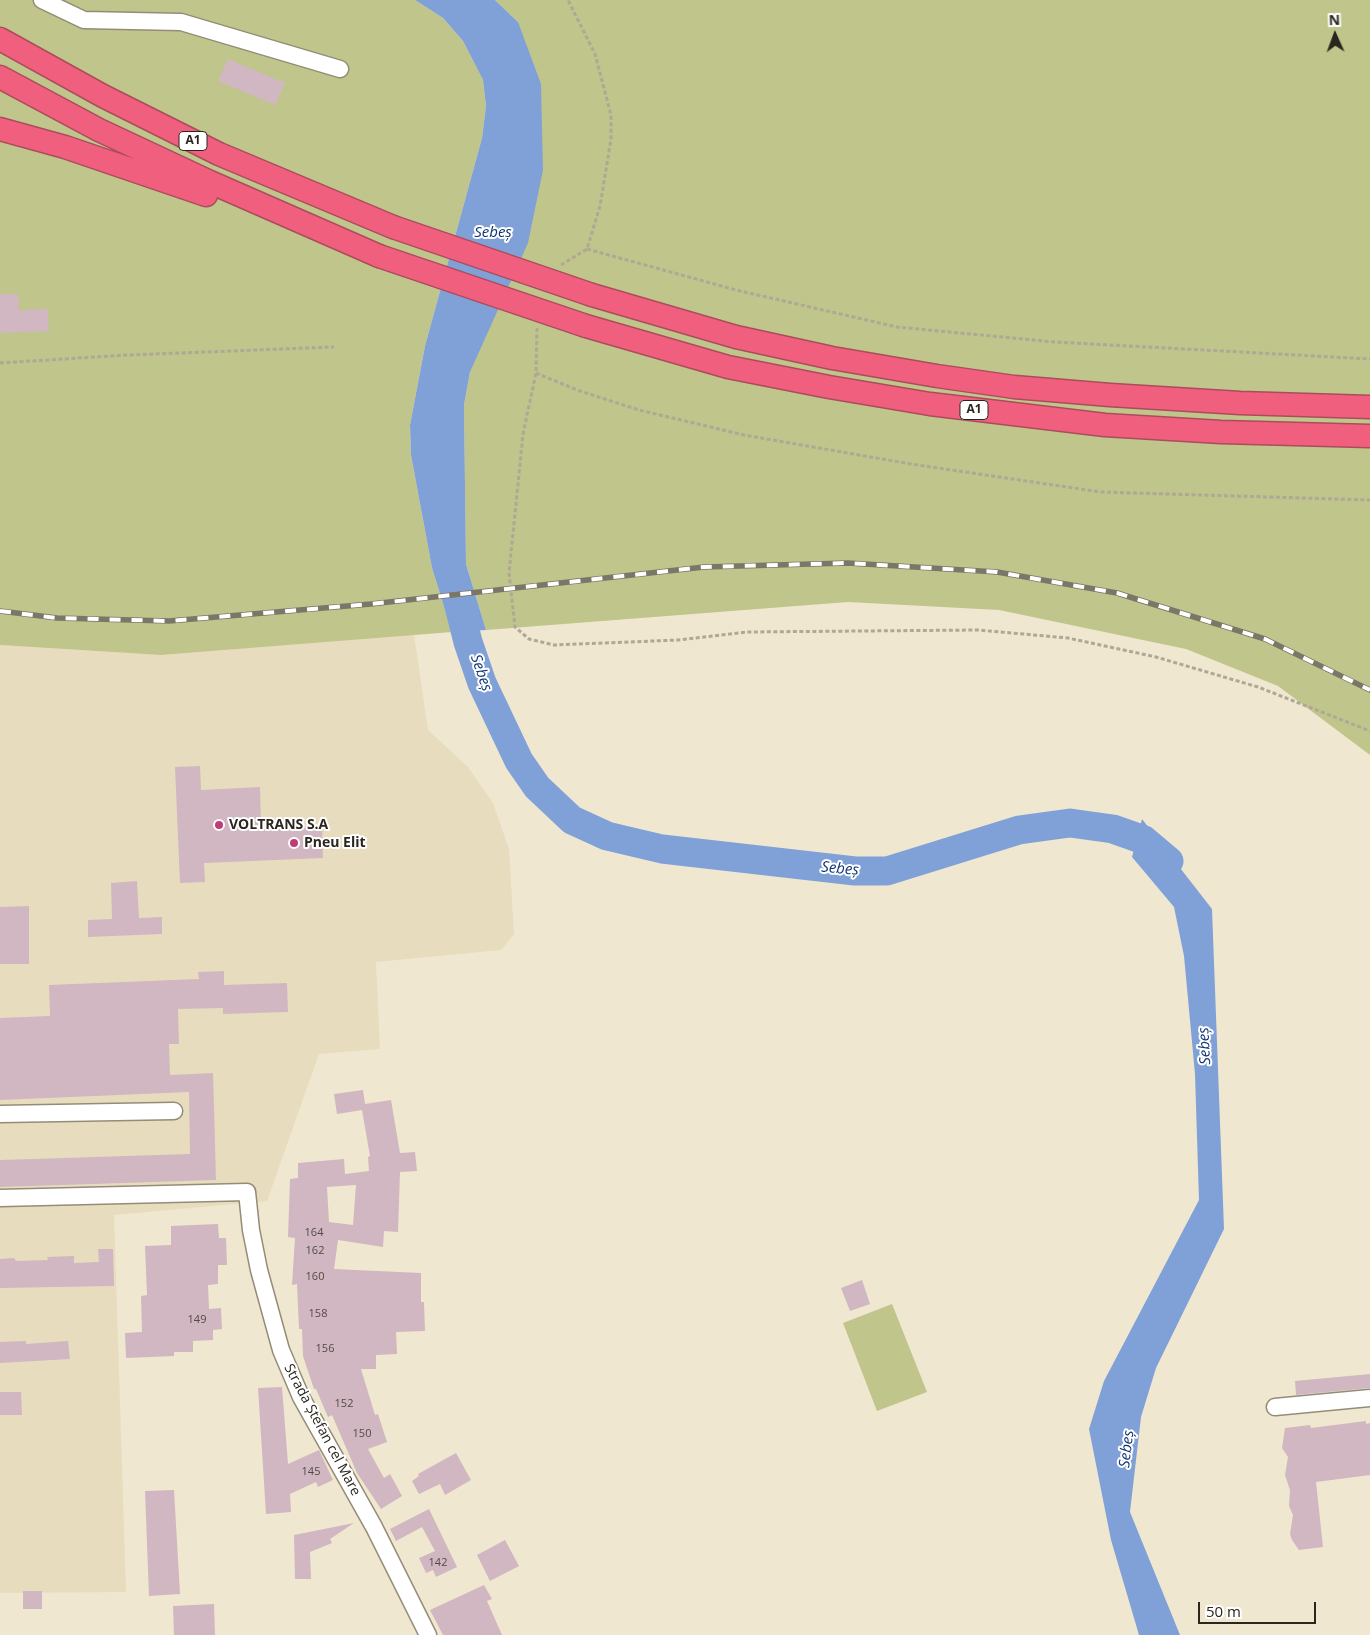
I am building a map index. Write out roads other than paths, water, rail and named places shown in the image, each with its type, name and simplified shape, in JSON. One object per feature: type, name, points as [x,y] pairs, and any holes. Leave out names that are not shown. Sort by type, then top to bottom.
[{"type":"highway","name":"A1","points":[[0,39],[103,96],[219,154],[392,227],[592,295],[736,337],[832,358],[1014,387],[1110,396],[1370,407]]},
{"type":"highway","name":"A1","points":[[0,77],[133,146],[379,256],[586,326],[728,367],[930,404],[1104,425],[1221,432],[1370,436]]},
{"type":"highway","points":[[0,129],[65,147],[174,183],[226,202],[323,243],[379,256]]},
{"type":"street","points":[[42,0],[84,20],[181,22],[340,70]]},
{"type":"street","points":[[0,1114],[174,1111]]},
{"type":"street","name":"Strada Ștefan cel Mare","points":[[0,1198],[247,1192],[251,1230],[259,1270],[281,1350],[301,1397],[374,1526],[428,1635]]},
{"type":"street","points":[[1275,1408],[1370,1398]]},
{"type":"water","name":"Sebeș","points":[[415,0],[495,0],[518,22],[541,84],[543,170],[528,243],[470,372],[464,405],[466,564],[486,630],[452,632],[432,568],[411,455],[410,425],[425,346],[482,138],[486,106],[483,80],[463,41],[443,18]]},
{"type":"water","points":[[1142,819],[1212,909],[1224,1229],[1156,1368],[1141,1417],[1130,1512],[1180,1635],[1139,1635],[1111,1540],[1089,1429],[1104,1381],[1199,1200],[1195,1074],[1184,956],[1174,907],[1132,857]]},
{"type":"waterway","name":"Sebeș","points":[[456,594],[468,642],[482,683],[519,761],[537,787],[572,820],[607,836],[662,849],[855,871],[887,871],[1019,830],[1070,823],[1113,829],[1144,840],[1169,861]]},
{"type":"railway","points":[[0,611],[57,618],[169,621],[371,604],[704,567],[848,563],[997,572],[1117,593],[1265,639],[1370,690]]},
{"type":"place","name":"VOLTRANS S.A","points":[[219,825]]},
{"type":"place","name":"Pneu Elit","points":[[294,843]]}]
